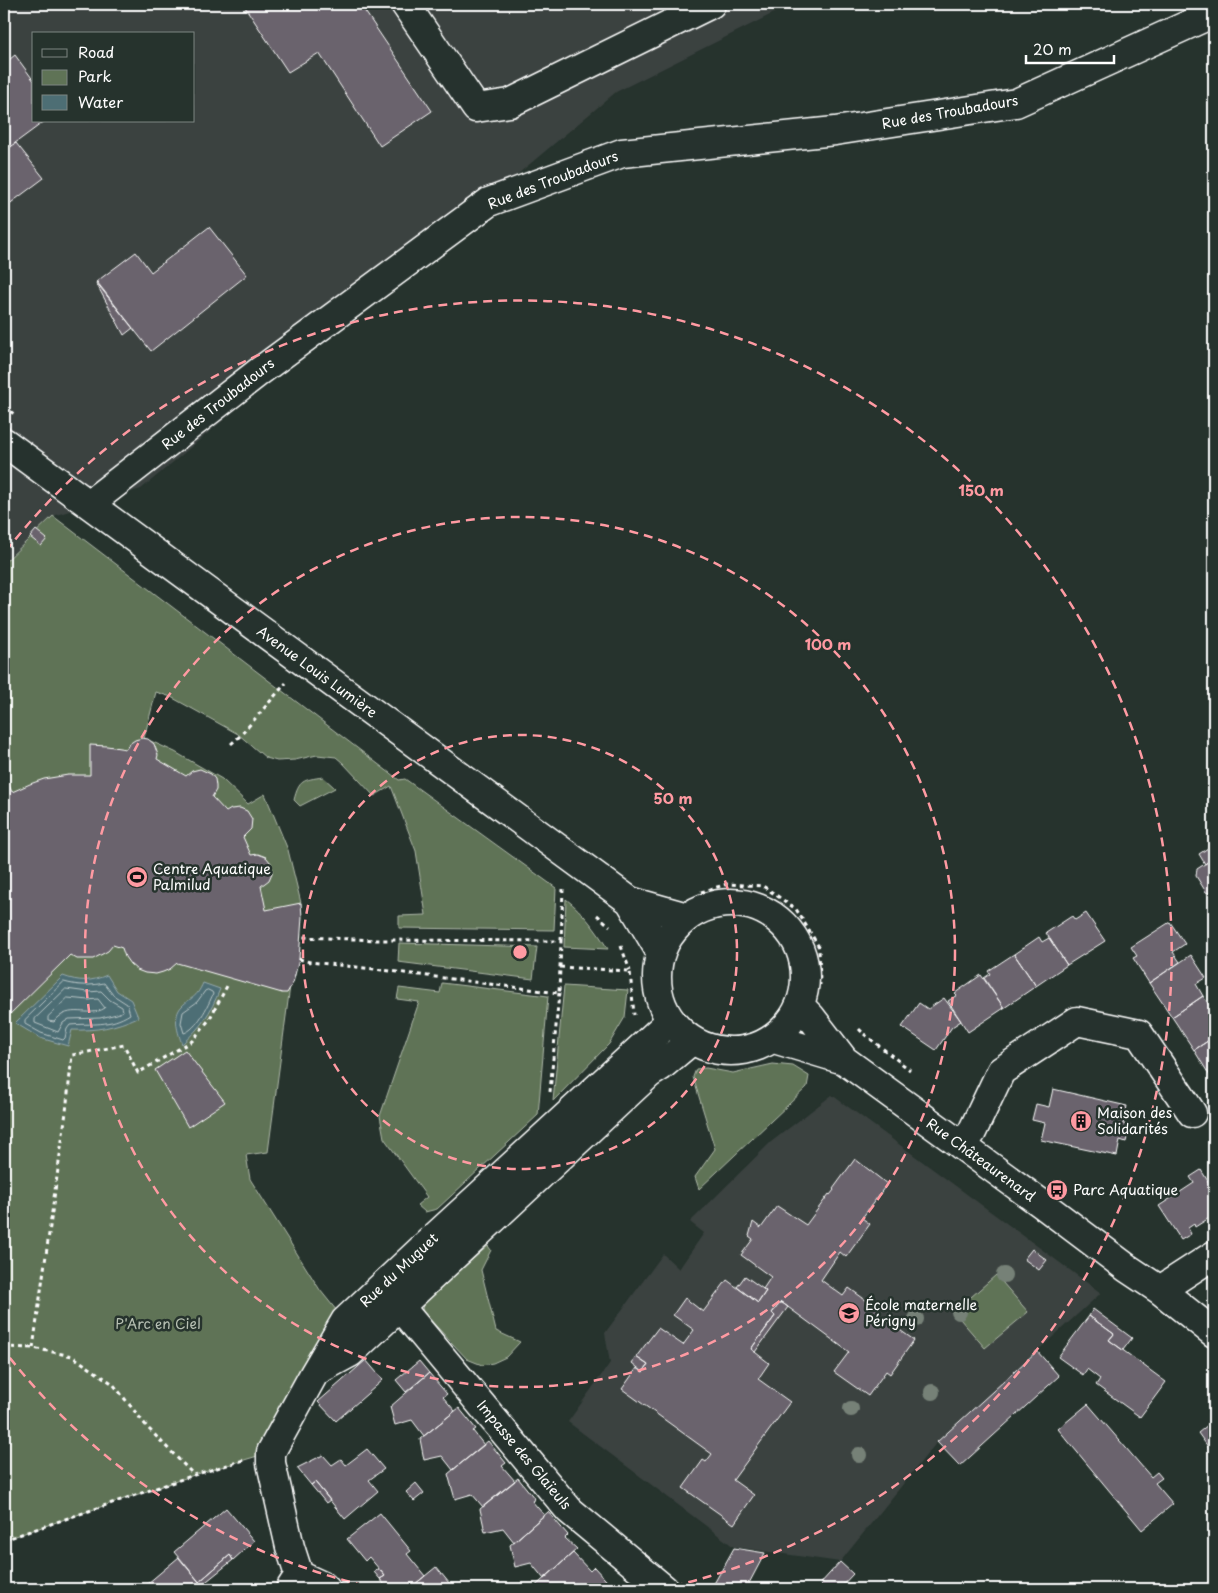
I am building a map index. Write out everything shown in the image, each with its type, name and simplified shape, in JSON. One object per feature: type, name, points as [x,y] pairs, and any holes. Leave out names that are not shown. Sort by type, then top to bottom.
[{"type":"street","points":[[405,4],[476,108],[510,103],[711,4]]},
{"type":"street","name":"Rue des Troubadours","points":[[89,504],[260,371],[489,202],[622,153],[835,132],[1016,103],[1214,13]]},
{"type":"street","name":"Avenue Louis Lumière","points":[[4,442],[630,901],[686,917]]},
{"type":"street","name":"Avenue Louis Lumière","points":[[630,901],[661,952]]},
{"type":"street","points":[[727,903],[748,905],[768,912],[785,926],[798,944],[805,964],[806,986],[800,1006],[790,1024],[774,1039],[754,1049],[733,1052],[711,1049],[691,1040],[670,1021],[662,1005],[657,988],[657,970],[661,952],[671,933],[686,917],[706,907],[727,903]]},
{"type":"street","name":"Rue Châteaurenard","points":[[800,1006],[811,1017],[844,1060],[1127,1268],[1160,1290],[1214,1333]]},
{"type":"street","name":"Rue du Muguet","points":[[271,1452],[345,1321],[670,1021]]},
{"type":"street","points":[[962,1146],[972,1132],[1001,1071],[1077,1021],[1139,1034],[1192,1113]]},
{"type":"street","name":"Rue Châteaurenard","points":[[774,1039],[844,1060]]},
{"type":"street","points":[[315,1372],[350,1353],[642,1080],[691,1040]]},
{"type":"street","points":[[1160,1290],[1214,1255]]},
{"type":"street","name":"Impasse des Glaïeuls","points":[[400,1307],[569,1510],[664,1589]]},
{"type":"street","points":[[271,1452],[271,1463],[290,1547],[294,1582],[323,1586],[326,1589]]},
{"type":"path","points":[[231,744],[304,663]]},
{"type":"path","points":[[701,892],[728,884],[762,886],[796,909],[819,947],[820,986]]},
{"type":"path","points":[[550,1092],[559,993],[564,887],[571,893]]},
{"type":"path","points":[[593,912],[616,931]]},
{"type":"path","points":[[301,936],[378,940],[561,941]]},
{"type":"path","points":[[618,939],[630,971],[634,1020],[628,1029],[642,1047]]},
{"type":"path","points":[[300,959],[310,962],[374,968],[559,993]]},
{"type":"path","points":[[560,966],[630,971]]},
{"type":"path","points":[[33,1348],[66,1112],[72,1054],[124,1045],[138,1073],[192,1041],[209,1020],[227,986]]},
{"type":"path","points":[[857,1028],[864,1034]]},
{"type":"path","points":[[4,1347],[33,1348],[72,1356],[113,1384],[148,1428],[194,1475]]},
{"type":"path","points":[[4,1540],[194,1475],[271,1452]]},
{"type":"shaded area","points":[[4,4],[792,4],[616,92],[141,489],[53,516],[4,563]]},
{"type":"shaded area","name":"École maternelle Périgny","points":[[832,1095],[1101,1293],[937,1442],[840,1562],[734,1547],[568,1422],[610,1363],[605,1333],[663,1254],[679,1269],[704,1233],[690,1222],[771,1142]]},
{"type":"green space","name":"P'Arc en Ciel","points":[[53,516],[399,780],[405,779],[556,888],[554,930],[399,928],[399,916],[426,915],[416,851],[391,786],[374,796],[336,757],[317,755],[295,760],[277,761],[266,758],[238,734],[171,697],[156,692],[144,738],[175,752],[222,779],[248,804],[265,794],[288,850],[301,903],[268,1152],[246,1155],[250,1179],[320,1290],[345,1321],[271,1452],[194,1475],[4,1540],[4,563]]},
{"type":"green space","points":[[323,777],[335,788],[300,806],[294,800],[298,788],[303,782]]},
{"type":"green space","points":[[566,899],[589,922],[608,949],[564,947]]},
{"type":"green space","points":[[399,943],[537,947],[533,979],[398,962]]},
{"type":"green space","points":[[442,983],[548,996],[538,1115],[437,1209],[425,1212],[417,1205],[427,1197],[384,1138],[380,1116],[419,1002],[397,999],[399,988],[440,993]]},
{"type":"green space","points":[[564,986],[628,990],[625,1017],[609,1044],[553,1101]]},
{"type":"green space","points":[[773,1064],[793,1066],[809,1076],[807,1087],[699,1189],[695,1177],[715,1149],[693,1077],[696,1069],[706,1068],[733,1073]]},
{"type":"green space","points":[[488,1246],[491,1250],[481,1270],[496,1331],[520,1342],[506,1357],[493,1363],[482,1365],[467,1359],[422,1311],[423,1302]]},
{"type":"green space","points":[[996,1275],[1028,1312],[985,1348],[954,1312]]},
{"type":"water","points":[[107,975],[117,991],[131,1000],[138,1017],[106,1028],[72,1030],[68,1046],[40,1038],[15,1023],[63,976],[85,980]]},
{"type":"water","points":[[203,983],[220,989],[205,1019],[182,1044],[177,1025],[177,1015],[182,1006],[194,997]]},
{"type":"building","points":[[243,4],[360,4],[432,111],[380,146],[319,53],[288,72]]},
{"type":"building","points":[[15,55],[32,78],[32,122],[44,122],[7,149],[4,145],[4,64]]},
{"type":"building","points":[[16,143],[44,178],[4,208],[4,152]]},
{"type":"building","points":[[209,227],[247,275],[151,351],[96,282],[136,252],[151,272]]},
{"type":"building","points":[[96,283],[133,328],[124,335]]},
{"type":"building","points":[[36,530],[47,539],[41,546],[30,537]]},
{"type":"building","name":"Centre Aquatique Palmilud","points":[[142,738],[148,739],[154,744],[158,755],[157,759],[186,776],[192,771],[200,769],[211,774],[215,779],[216,786],[212,797],[226,812],[231,809],[240,808],[247,811],[252,819],[251,829],[243,837],[251,855],[258,854],[266,857],[271,863],[272,873],[269,880],[261,886],[266,910],[301,903],[299,959],[293,983],[287,993],[282,993],[177,963],[163,972],[156,974],[145,973],[137,970],[130,964],[122,948],[113,945],[108,951],[93,959],[77,959],[70,955],[4,1020],[4,775],[12,792],[44,779],[68,775],[90,775],[90,745],[126,749],[129,744]]},
{"type":"building","points":[[1214,844],[1214,858],[1205,864],[1199,854]]},
{"type":"building","points":[[1214,858],[1214,893],[1212,894],[1206,892],[1196,876],[1197,869]]},
{"type":"building","points":[[1086,913],[1105,941],[1067,965],[1046,933],[1072,916],[1075,920]]},
{"type":"building","points":[[1170,922],[1185,944],[1173,952],[1180,962],[1149,983],[1133,958],[1137,956],[1131,947]]},
{"type":"building","points":[[1039,937],[1042,942],[1049,938],[1067,965],[1036,986],[1014,954]]},
{"type":"building","points":[[1014,954],[1036,986],[1004,1008],[984,978],[990,974],[988,971]]},
{"type":"building","points":[[1191,955],[1206,978],[1196,984],[1203,996],[1172,1017],[1149,983]]},
{"type":"building","points":[[981,975],[1004,1008],[968,1032],[948,1001],[957,995],[955,993]]},
{"type":"building","points":[[1203,996],[1214,1013],[1214,1037],[1194,1050],[1172,1017]]},
{"type":"building","points":[[944,998],[961,1021],[952,1027],[936,1050],[902,1027],[919,1003],[928,1009]]},
{"type":"building","points":[[1214,1037],[1214,1076],[1213,1074],[1210,1076],[1194,1050]]},
{"type":"building","points":[[185,1050],[225,1102],[188,1127],[155,1070]]},
{"type":"building","name":"Maison des Solidarités","points":[[1053,1089],[1127,1106],[1123,1124],[1130,1125],[1126,1142],[1120,1140],[1117,1156],[1041,1140],[1045,1123],[1032,1120],[1036,1104],[1049,1107]]},
{"type":"building","points":[[855,1159],[887,1184],[862,1218],[870,1224],[846,1257],[840,1252],[821,1280],[843,1296],[849,1288],[881,1311],[877,1317],[883,1321],[884,1319],[914,1340],[890,1374],[886,1371],[868,1396],[834,1372],[849,1352],[781,1302],[772,1313],[775,1316],[751,1349],[769,1363],[758,1379],[790,1402],[733,1480],[754,1495],[734,1524],[683,1488],[703,1460],[706,1462],[712,1454],[622,1389],[637,1368],[643,1372],[648,1365],[636,1357],[658,1328],[683,1345],[694,1330],[673,1315],[685,1298],[703,1312],[727,1280],[758,1303],[766,1291],[763,1289],[771,1277],[741,1255],[753,1239],[749,1236],[753,1222],[761,1228],[777,1206],[806,1225],[834,1190]]},
{"type":"building","points":[[1201,1170],[1214,1191],[1214,1215],[1195,1227],[1194,1224],[1188,1228],[1191,1234],[1181,1240],[1159,1206],[1194,1183],[1190,1177]]},
{"type":"building","points":[[1032,1249],[1047,1260],[1039,1270],[1024,1259]]},
{"type":"building","points":[[745,1276],[766,1291],[758,1303],[737,1287]]},
{"type":"building","points":[[781,1302],[788,1307],[755,1352],[751,1349],[775,1316],[772,1313]]},
{"type":"building","points":[[1093,1309],[1132,1338],[1123,1350],[1109,1340],[1114,1334],[1089,1316]]},
{"type":"building","points":[[1089,1316],[1114,1334],[1109,1340],[1166,1382],[1140,1417],[1096,1385],[1100,1379],[1087,1369],[1083,1375],[1058,1357]]},
{"type":"building","points":[[1037,1351],[1059,1376],[960,1466],[937,1442]]},
{"type":"building","points":[[636,1357],[648,1365],[643,1372],[632,1363]]},
{"type":"building","points":[[366,1360],[383,1380],[336,1421],[318,1402]]},
{"type":"building","points":[[419,1361],[429,1373],[406,1392],[396,1380]]},
{"type":"building","points":[[429,1373],[447,1394],[443,1397],[455,1411],[424,1436],[412,1420],[395,1425],[390,1407]]},
{"type":"building","points":[[1088,1404],[1151,1477],[1157,1472],[1162,1478],[1155,1483],[1173,1504],[1142,1530],[1058,1429]]},
{"type":"building","points":[[459,1408],[476,1429],[473,1431],[484,1445],[453,1470],[442,1456],[424,1460],[420,1439]]},
{"type":"building","points":[[1214,1420],[1214,1455],[1198,1433]]},
{"type":"building","points":[[488,1441],[506,1463],[502,1466],[515,1481],[483,1507],[472,1494],[455,1499],[448,1474]]},
{"type":"building","points":[[367,1449],[384,1469],[369,1480],[378,1491],[345,1519],[315,1482],[311,1485],[297,1468],[323,1455],[332,1465],[341,1459],[346,1465]]},
{"type":"building","points":[[518,1478],[535,1499],[532,1501],[544,1515],[514,1542],[503,1528],[485,1532],[480,1509]]},
{"type":"building","points":[[315,1482],[330,1500],[326,1503],[311,1485]]},
{"type":"building","points":[[416,1483],[424,1493],[414,1501],[406,1492]]},
{"type":"building","points":[[226,1508],[254,1541],[233,1560],[230,1555],[199,1582],[174,1552]]},
{"type":"building","points":[[548,1512],[568,1535],[565,1538],[577,1549],[544,1579],[531,1563],[515,1567],[510,1545]]},
{"type":"building","points":[[380,1513],[411,1551],[407,1554],[425,1576],[409,1589],[388,1589],[380,1579],[385,1576],[369,1557],[365,1561],[347,1539]]},
{"type":"building","points":[[734,1548],[765,1553],[746,1589],[711,1589]]},
{"type":"building","points":[[573,1553],[590,1571],[594,1567],[614,1589],[532,1589]]},
{"type":"building","points":[[230,1555],[233,1560],[202,1585],[199,1582]]},
{"type":"building","points":[[179,1557],[205,1589],[141,1589]]},
{"type":"building","points":[[840,1562],[853,1574],[839,1589],[825,1589],[820,1584]]},
{"type":"building","points":[[436,1567],[454,1589],[409,1589],[425,1576]]},
{"type":"building","points":[[379,1569],[385,1576],[380,1579],[374,1572]]},
{"type":"building","points":[[1213,1582],[1214,1589],[1203,1589]]},
{"type":"place","name":"Centre Aquatique Palmilud","points":[[137,877]]},
{"type":"place","name":"Maison des Solidarités","points":[[1081,1121]]},
{"type":"place","name":"Parc Aquatique","points":[[1057,1190]]},
{"type":"place","name":"École maternelle Périgny","points":[[849,1313]]}]
